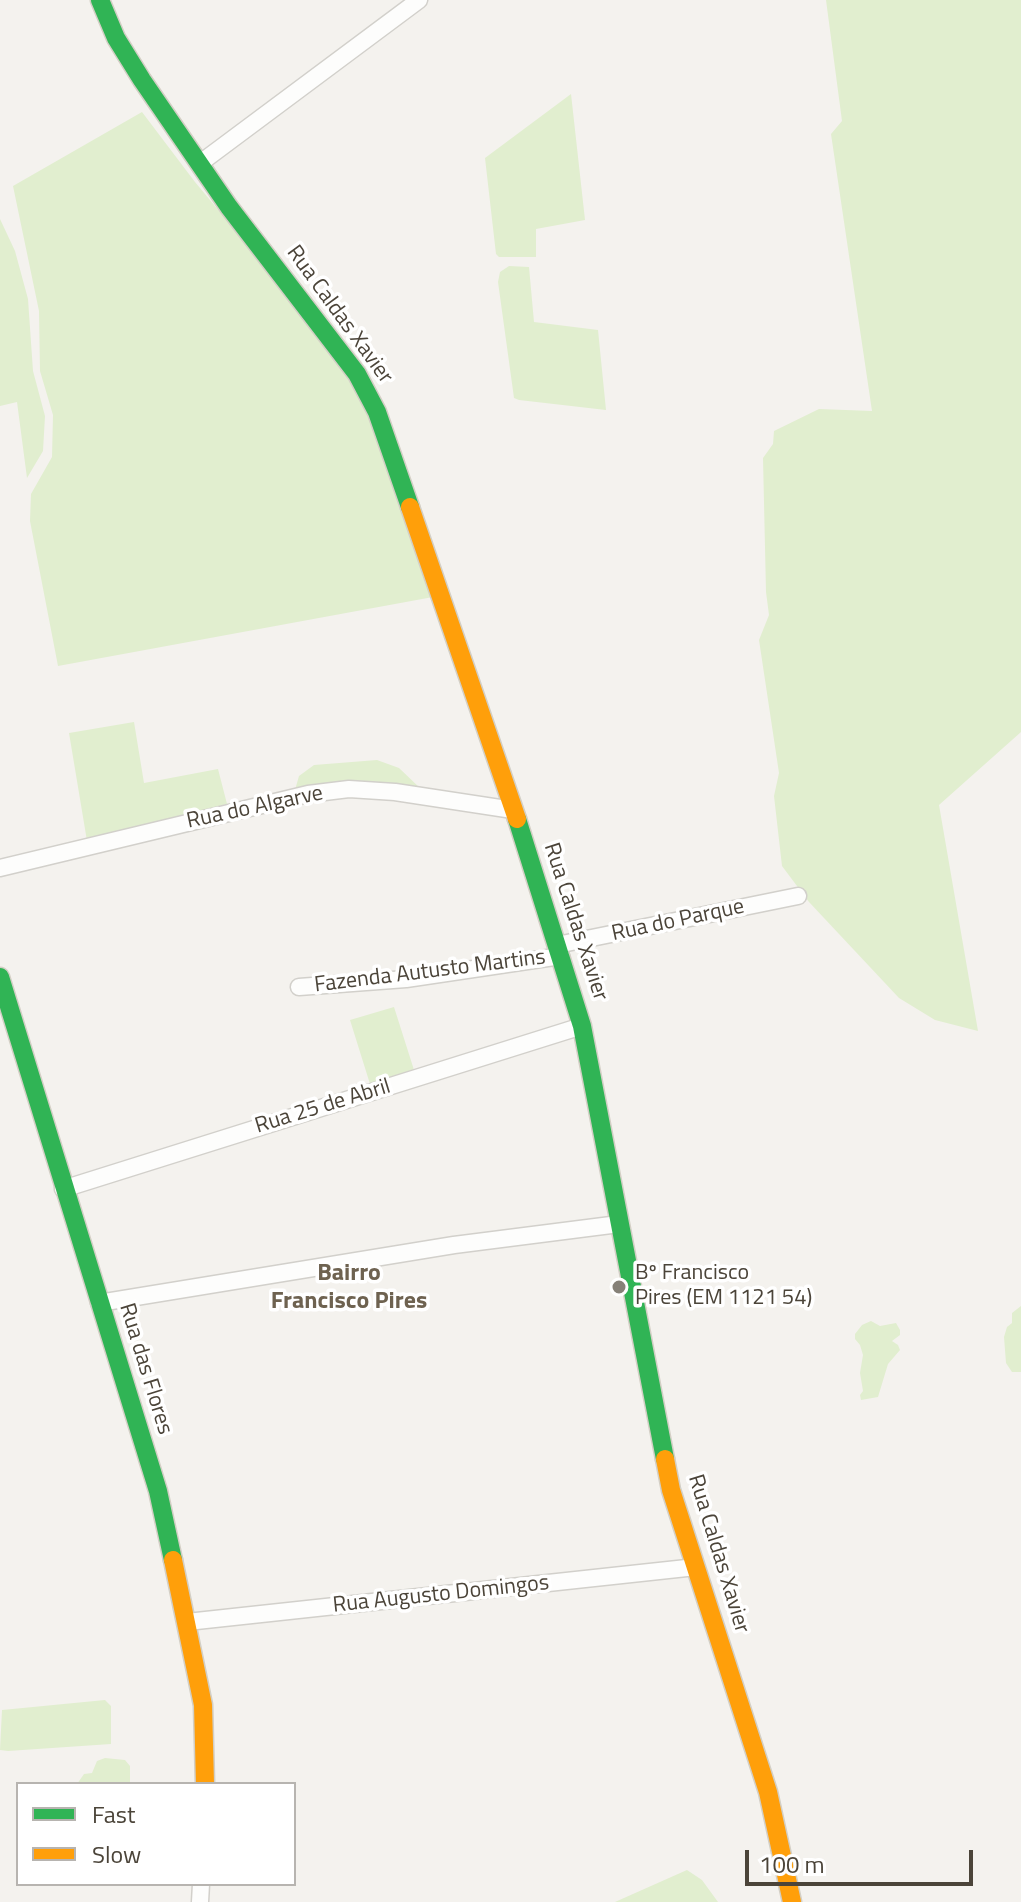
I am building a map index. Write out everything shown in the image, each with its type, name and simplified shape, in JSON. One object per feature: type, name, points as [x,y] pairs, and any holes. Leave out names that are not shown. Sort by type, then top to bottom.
[{"type":"street","name":"Rua Caldas Xavier","points":[[100,0],[116,38],[199,164],[357,374],[377,412],[513,810],[582,1026],[668,1476],[768,1792],[792,1902]]},
{"type":"street","points":[[199,164],[419,0]]},
{"type":"street","name":"Rua do Algarve","points":[[0,868],[308,794],[395,792],[513,810]]},
{"type":"street","name":"Rua do Parque","points":[[559,951],[798,896]]},
{"type":"street","name":"Fazenda Autusto Martins","points":[[299,987],[406,979],[559,951]]},
{"type":"street","name":"Rua das Flores","points":[[0,977],[158,1491],[203,1705],[205,1782]]},
{"type":"street","name":"Rua 25 de Abril","points":[[63,1189],[582,1026]]},
{"type":"street","points":[[99,1303],[454,1245],[619,1224]]},
{"type":"street","name":"Rua Augusto Domingos","points":[[187,1622],[696,1567]]},
{"type":"green space","points":[[826,0],[1021,0],[1021,732],[939,805],[978,1031],[935,1020],[899,998],[809,902],[782,866],[774,796],[779,773],[759,640],[769,615],[763,458],[773,444],[774,431],[819,409],[872,411],[831,134],[842,121]]},
{"type":"green space","points":[[571,94],[585,220],[536,229],[536,257],[499,257],[496,254],[485,158]]},
{"type":"green space","points":[[142,112],[195,182],[299,307],[358,394],[388,460],[433,597],[58,666],[30,521],[31,494],[52,457],[53,415],[40,371],[39,311],[13,186]]},
{"type":"green space","points":[[0,219],[15,251],[28,299],[33,371],[45,416],[43,451],[27,478],[17,402],[0,406]]},
{"type":"green space","points":[[509,266],[529,267],[534,322],[598,330],[606,410],[514,398],[498,282],[500,272]]},
{"type":"green space","points":[[134,722],[144,783],[218,769],[227,804],[87,841],[69,733]]},
{"type":"green space","points":[[377,760],[399,768],[421,789],[295,790],[299,776],[314,765]]},
{"type":"green space","points":[[394,1007],[414,1070],[370,1084],[350,1020]]},
{"type":"green space","points":[[1021,1306],[1021,1372],[1012,1372],[1006,1363],[1004,1337],[1012,1323],[1012,1313]]},
{"type":"green space","points":[[871,1321],[880,1326],[896,1323],[900,1335],[892,1341],[900,1350],[888,1364],[878,1397],[861,1400],[863,1355],[855,1334],[862,1325]]},
{"type":"green space","points":[[105,1700],[111,1706],[111,1744],[0,1750],[2,1710]]},
{"type":"green space","points":[[105,1758],[125,1760],[130,1766],[130,1782],[78,1782],[84,1774],[92,1773],[97,1761]]},
{"type":"green space","points":[[687,1870],[702,1880],[718,1902],[615,1902]]},
{"type":"traffic: fast","points":[[100,0],[116,38],[142,80],[229,207],[357,374],[377,412],[410,507]]},
{"type":"traffic: fast","points":[[517,819],[582,1026],[665,1459]]},
{"type":"traffic: fast","points":[[0,977],[158,1491],[173,1560]]},
{"type":"traffic: slow","points":[[410,507],[517,819]]},
{"type":"traffic: slow","points":[[665,1459],[671,1490],[768,1792],[792,1902]]},
{"type":"traffic: slow","points":[[173,1560],[203,1705],[205,1782]]},
{"type":"place","name":"Bº Francisco Pires (EM 1121 54)","points":[[619,1287]]},
{"type":"district","name":"Bairro Francisco Pires","points":[[349,1288]]}]
